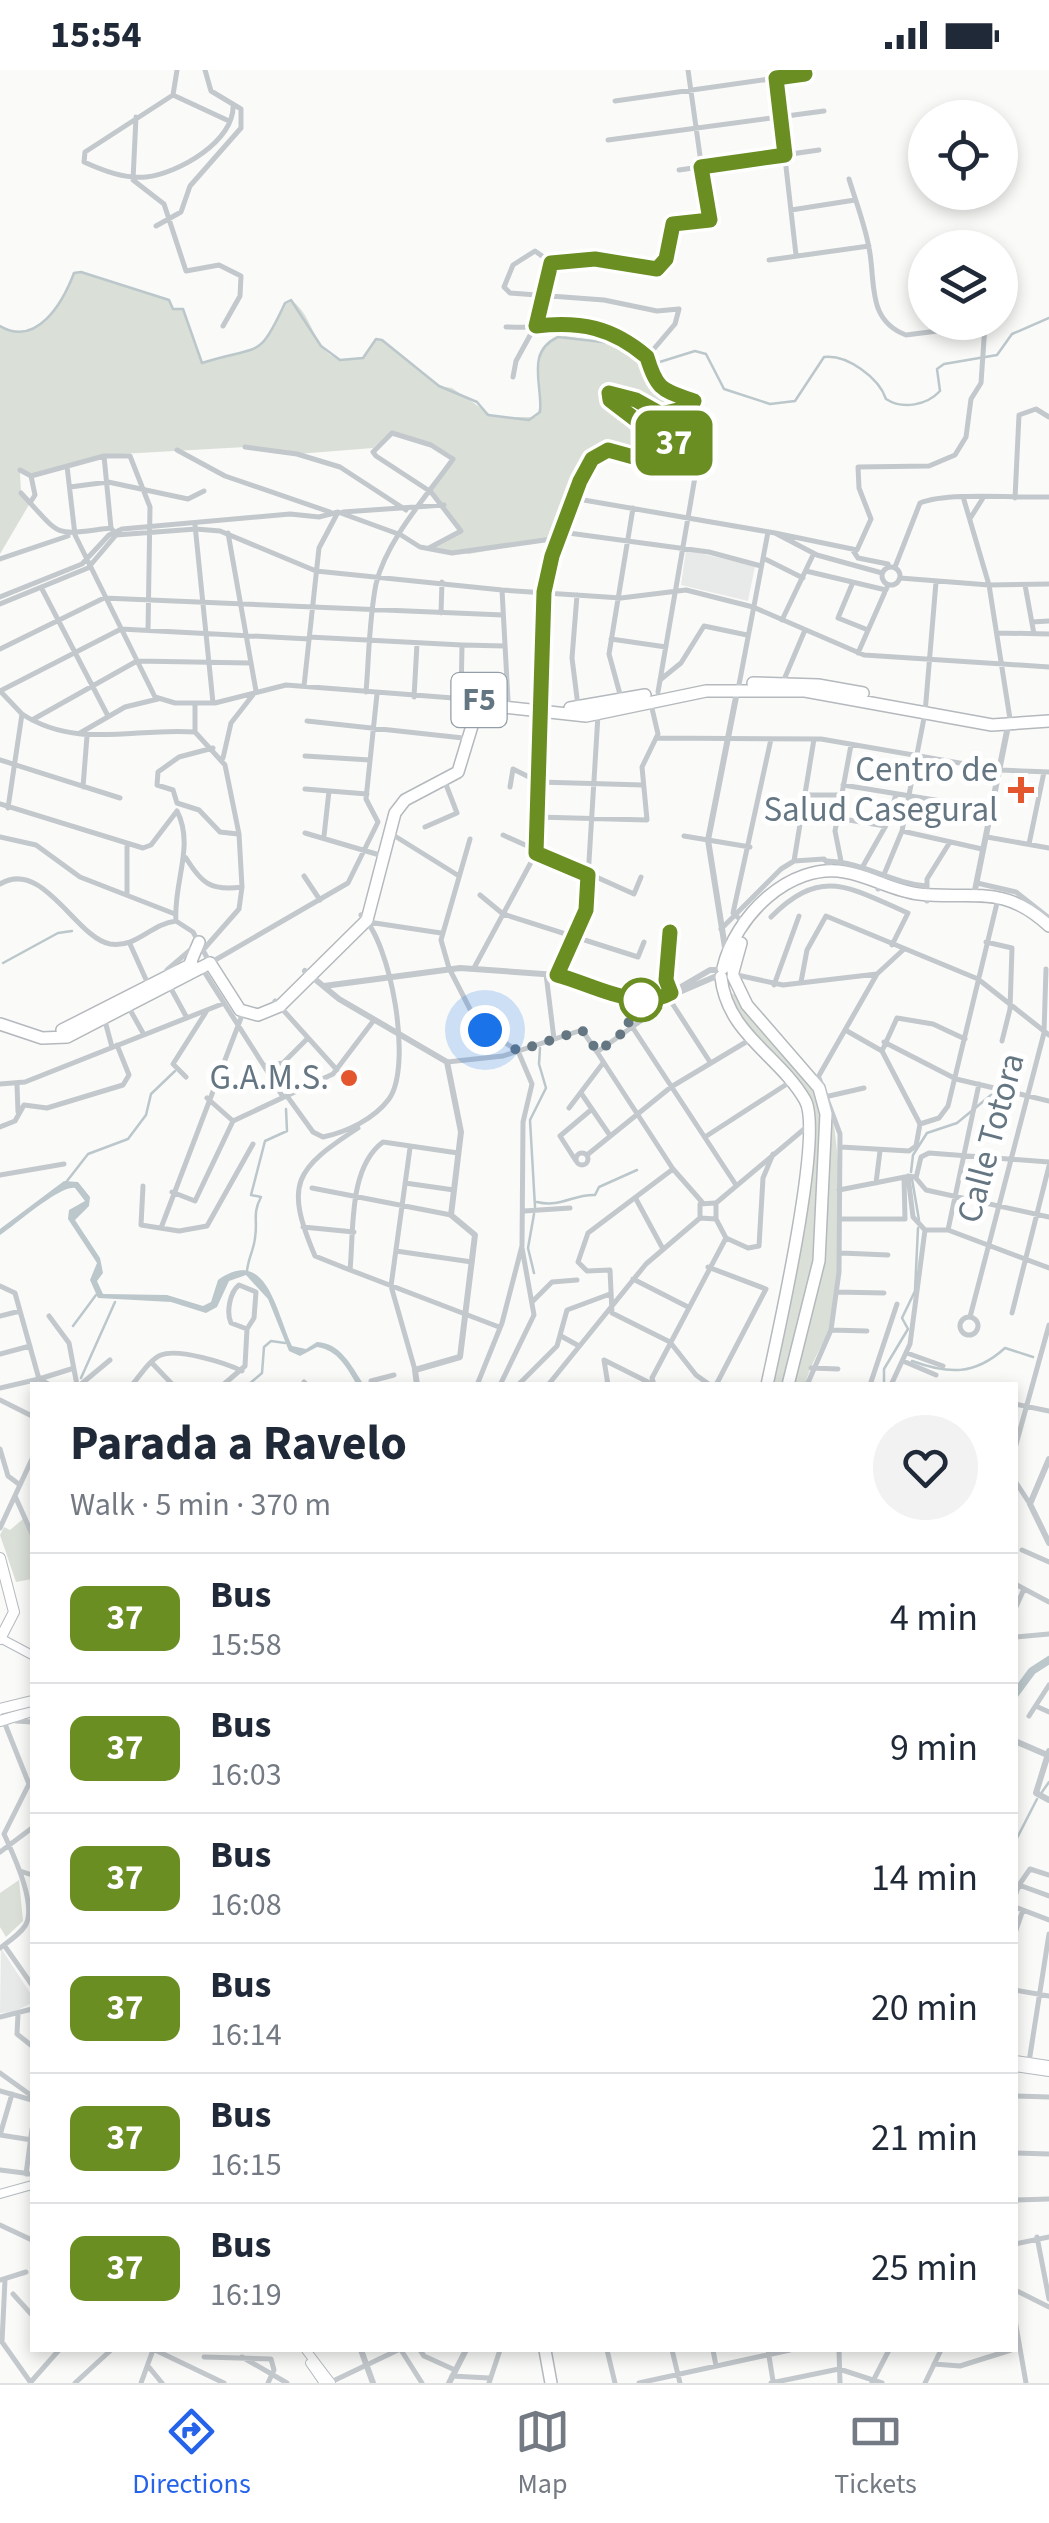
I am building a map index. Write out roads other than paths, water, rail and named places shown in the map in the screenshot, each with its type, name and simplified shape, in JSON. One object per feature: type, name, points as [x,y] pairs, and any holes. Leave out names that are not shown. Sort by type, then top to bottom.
[{"type":"highway","name":"F5","points":[[456,770],[468,712],[485,703],[508,700],[542,708],[598,710],[656,692],[830,686],[925,710],[1009,722],[1049,718]]},
{"type":"highway","name":"F5","points":[[485,703],[598,710],[656,692]]},
{"type":"highway","name":"F5","points":[[408,794],[445,782],[456,770],[485,703]]},
{"type":"highway","name":"F5","points":[[408,794],[456,770]]},
{"type":"highway","points":[[376,854],[408,794]]},
{"type":"highway","points":[[201,946],[200,965],[227,1003],[244,1010],[277,1004],[365,919],[386,816],[408,794]]},
{"type":"highway","points":[[768,1382],[790,1273],[811,1124],[807,1102],[751,1039],[725,1002],[726,954],[741,920],[793,879],[834,864],[927,894],[975,891],[1018,904],[1049,926]]},
{"type":"highway","points":[[727,973],[743,940],[776,900],[794,887],[834,878],[881,882]]},
{"type":"highway","points":[[975,891],[1022,912],[1049,934]]},
{"type":"highway","points":[[125,1000],[148,984],[200,965]]},
{"type":"highway","points":[[727,973],[747,1004],[817,1079],[826,1114],[821,1244],[789,1382]]},
{"type":"highway","points":[[0,1021],[42,1038],[61,1038],[167,977]]},
{"type":"highway","points":[[542,2352],[549,2383]]},
{"type":"main road","points":[[0,1558],[14,1612],[0,1638],[30,1654]]},
{"type":"main road","points":[[1,1715],[30,1705]]},
{"type":"main road","points":[[1018,2063],[1049,2069]]},
{"type":"main road","points":[[1018,2064],[1049,2069]]},
{"type":"main road","points":[[0,2194],[30,2186]]},
{"type":"main road","points":[[309,2352],[329,2383]]},
{"type":"street","points":[[177,70],[173,94],[83,157],[84,162],[107,172],[132,176],[173,170],[196,158],[229,122],[233,104]]},
{"type":"street","points":[[156,226],[181,212],[185,195],[199,175],[236,137],[242,112],[211,91],[205,70]]},
{"type":"street","points":[[551,263],[595,259],[642,268],[662,265],[673,224],[710,220],[688,70]]},
{"type":"street","points":[[776,74],[796,255]]},
{"type":"street","points":[[615,101],[776,74],[805,74]]},
{"type":"street","points":[[173,94],[229,122]]},
{"type":"street","points":[[608,140],[824,111]]},
{"type":"street","points":[[132,176],[136,117]]},
{"type":"street","points":[[679,170],[818,150]]},
{"type":"street","points":[[132,176],[164,204],[186,271],[220,265],[241,276],[240,296],[223,326]]},
{"type":"street","points":[[572,498],[688,516],[852,550],[860,546],[871,519],[859,488],[858,467],[929,466],[955,455],[966,437],[971,399],[980,388],[986,328],[982,323],[912,336],[890,327],[872,298],[869,246],[849,179]]},
{"type":"street","points":[[791,210],[856,200]]},
{"type":"street","points":[[770,260],[869,246]]},
{"type":"street","points":[[472,970],[536,853],[544,592],[572,498],[592,459],[600,452],[608,450],[648,461],[694,451],[692,444],[660,438],[607,396],[614,392],[661,414],[695,404],[666,394],[649,371],[648,360],[675,324],[679,309],[657,311],[506,291],[506,278],[529,252],[543,254],[551,263]]},
{"type":"street","points":[[513,377],[516,361],[536,326],[551,263]]},
{"type":"street","points":[[506,328],[592,325],[648,360]]},
{"type":"street","points":[[1015,498],[1019,415],[1036,409],[1049,418]]},
{"type":"street","points":[[366,692],[380,575],[401,535],[431,492],[453,459],[395,433],[374,448],[376,456],[431,492],[444,505],[460,534],[443,537],[428,549]]},
{"type":"street","points":[[244,447],[297,454],[340,467],[406,510]]},
{"type":"street","points":[[177,450],[225,476],[401,535],[428,549],[470,554],[560,535],[682,548],[761,566]]},
{"type":"street","points":[[0,601],[87,565],[114,532],[104,456]]},
{"type":"street","points":[[20,470],[31,476],[104,456],[130,456],[149,499],[148,630]]},
{"type":"street","points":[[67,466],[72,535],[158,698]]},
{"type":"street","points":[[30,503],[35,495],[31,476]]},
{"type":"street","points":[[537,817],[647,820],[642,767],[656,738],[656,692],[695,476]]},
{"type":"street","points":[[70,488],[108,482],[188,499],[204,491]]},
{"type":"street","points":[[21,493],[52,526],[72,535]]},
{"type":"street","points":[[771,532],[813,553],[882,573],[896,564],[920,503],[943,494],[964,500],[1049,497]]},
{"type":"street","points":[[970,520],[983,498]]},
{"type":"street","points":[[964,500],[989,585],[1009,722],[975,891],[1016,892],[1049,918]]},
{"type":"street","points":[[0,559],[72,535],[444,505]]},
{"type":"street","points":[[622,701],[609,654],[633,508]]},
{"type":"street","points":[[304,686],[320,548],[338,513]]},
{"type":"street","points":[[195,526],[228,533],[316,571],[616,598],[675,591],[753,607],[858,654],[1049,667]]},
{"type":"street","points":[[195,526],[213,702]]},
{"type":"street","points":[[726,954],[708,840],[725,738],[762,558],[771,532]]},
{"type":"street","points":[[228,533],[256,692]]},
{"type":"street","points":[[852,550],[858,558],[881,565],[896,564]]},
{"type":"street","points":[[782,620],[813,553]]},
{"type":"street","points":[[762,558],[804,574],[887,587]]},
{"type":"street","points":[[896,564],[900,578]]},
{"type":"street","points":[[882,573],[887,587]]},
{"type":"street","points":[[858,654],[887,587],[900,578],[989,585],[1049,584]]},
{"type":"street","points":[[441,613],[442,582]]},
{"type":"street","points":[[854,582],[838,618],[868,630]]},
{"type":"street","points":[[721,929],[741,920],[748,899],[794,862],[863,866],[881,882],[902,830],[925,710],[936,582]]},
{"type":"street","points":[[1026,584],[1034,634]]},
{"type":"street","points":[[40,585],[108,716]]},
{"type":"street","points":[[502,590],[508,700]]},
{"type":"street","points":[[577,595],[572,658],[579,708]]},
{"type":"street","points":[[0,649],[104,598],[239,600],[374,611],[504,615]]},
{"type":"street","points":[[1032,622],[1049,621]]},
{"type":"street","points":[[656,692],[681,664],[704,626],[747,635]]},
{"type":"street","points":[[223,762],[195,732],[88,736],[32,720],[1,694],[120,629],[504,646]]},
{"type":"street","points":[[782,687],[806,630]]},
{"type":"street","points":[[998,633],[1049,634]]},
{"type":"street","points":[[611,639],[666,646]]},
{"type":"street","points":[[414,697],[418,644]]},
{"type":"street","points":[[461,698],[462,645]]},
{"type":"street","points":[[32,720],[137,661],[250,663]]},
{"type":"street","points":[[79,734],[108,716],[158,698],[213,702],[304,686],[485,703]]},
{"type":"street","points":[[186,1018],[167,977],[239,909],[242,887],[238,834],[223,762],[231,723],[256,692]]},
{"type":"street","points":[[200,965],[348,884],[376,854],[378,818],[367,794],[377,694]]},
{"type":"street","points":[[195,703],[195,732]]},
{"type":"street","points":[[557,975],[586,910],[598,710]]},
{"type":"street","points":[[8,808],[22,714]]},
{"type":"street","points":[[306,721],[463,738]]},
{"type":"street","points":[[83,787],[88,736]]},
{"type":"street","points":[[656,738],[814,739],[1000,770],[1046,772],[1030,844]]},
{"type":"street","points":[[741,920],[736,898],[750,847],[770,739]]},
{"type":"street","points":[[794,862],[814,739]]},
{"type":"street","points":[[834,864],[837,818],[851,744]]},
{"type":"street","points":[[213,748],[179,757],[158,772],[157,786],[173,790],[186,858],[208,886],[222,890],[242,887]]},
{"type":"street","points":[[305,756],[370,760]]},
{"type":"street","points":[[0,760],[120,798]]},
{"type":"street","points":[[510,787],[513,769],[539,782],[644,785]]},
{"type":"street","points":[[424,828],[457,813],[445,782]]},
{"type":"street","points":[[843,785],[994,810]]},
{"type":"street","points":[[305,789],[367,794]]},
{"type":"street","points":[[324,836],[329,790]]},
{"type":"street","points":[[863,866],[885,826],[896,794]]},
{"type":"street","points":[[805,796],[841,795]]},
{"type":"street","points":[[177,803],[199,810],[220,832],[238,834]]},
{"type":"street","points":[[0,804],[127,846],[151,845],[177,811]]},
{"type":"street","points":[[837,818],[885,826]]},
{"type":"street","points":[[902,830],[984,850]]},
{"type":"street","points":[[304,833],[376,854]]},
{"type":"street","points":[[390,833],[459,876]]},
{"type":"street","points":[[502,835],[634,894],[641,878]]},
{"type":"street","points":[[684,836],[750,847]]},
{"type":"street","points":[[0,837],[36,845],[80,876],[175,917],[201,946],[200,965]]},
{"type":"street","points":[[987,838],[1049,848]]},
{"type":"street","points":[[470,839],[441,933],[449,968],[485,1030],[518,1051],[532,1084],[523,1122],[522,1246],[500,1328],[478,1382]]},
{"type":"street","points":[[927,894],[950,842]]},
{"type":"street","points":[[127,846],[128,895]]},
{"type":"street","points":[[175,917],[176,878],[186,858]]},
{"type":"street","points":[[304,876],[320,900]]},
{"type":"street","points":[[1,882],[24,880],[64,904],[97,940],[130,944],[175,917]]},
{"type":"street","points":[[770,917],[799,892],[840,884],[908,913],[892,945]]},
{"type":"street","points":[[480,895],[503,914],[638,957],[644,942]]},
{"type":"street","points":[[920,1124],[942,1116],[956,1079],[998,902]]},
{"type":"street","points":[[774,984],[799,916]]},
{"type":"street","points":[[801,982],[807,950],[823,916],[978,979],[1046,1034]]},
{"type":"street","points":[[365,919],[441,933]]},
{"type":"street","points":[[365,919],[390,976],[399,1035],[397,1081],[390,1098],[376,1113],[304,1169],[298,1182],[303,1227],[315,1256],[500,1328]]},
{"type":"street","points":[[670,932],[666,980],[669,996],[710,1062]]},
{"type":"street","points":[[986,942],[1012,948],[1010,1008],[1002,1041]]},
{"type":"street","points":[[130,944],[148,984]]},
{"type":"street","points":[[807,1382],[831,1330],[838,1292],[840,1147],[829,1096],[817,1079],[877,974],[903,950]]},
{"type":"street","points":[[322,986],[449,968],[557,975],[654,1002]]},
{"type":"street","name":"Calle Totora","points":[[970,1317],[1046,1034],[1046,969]]},
{"type":"street","points":[[308,973],[374,1020],[446,1062],[474,1063],[582,1030],[673,1170],[702,1202],[716,1203],[811,1124]]},
{"type":"street","points":[[736,1185],[627,1020],[654,1002],[727,973],[774,984],[877,974]]},
{"type":"street","points":[[546,974],[554,1040]]},
{"type":"street","points":[[598,1052],[669,996]]},
{"type":"street","points":[[125,1000],[144,1034]]},
{"type":"street","points":[[0,1084],[17,1084],[227,1003],[264,1066],[317,1136],[334,1134],[376,1113]]},
{"type":"street","points":[[277,1004],[338,1070]]},
{"type":"street","points":[[186,1077],[173,1064],[208,1010]]},
{"type":"street","points":[[161,1228],[244,1010]]},
{"type":"street","points":[[0,1126],[14,1121],[24,1105],[47,1108],[123,1086],[129,1075],[102,1012]]},
{"type":"street","points":[[882,1051],[901,1016],[965,1039]]},
{"type":"street","points":[[172,1192],[195,1201],[234,1121],[338,1070],[374,1020]]},
{"type":"street","points":[[840,1147],[909,1152],[916,1146],[920,1124],[882,1051],[847,1030]]},
{"type":"street","points":[[264,1066],[283,1064],[308,1038]]},
{"type":"street","points":[[592,1109],[560,1136],[576,1160],[579,1153],[587,1155],[670,1086],[751,1039]]},
{"type":"street","points":[[884,1042],[956,1079],[1049,1101]]},
{"type":"street","points":[[446,1062],[460,1132],[451,1215]]},
{"type":"street","points":[[570,1108],[604,1063]]},
{"type":"street","points":[[704,1138],[790,1082]]},
{"type":"street","points":[[17,1084],[18,1112]]},
{"type":"street","points":[[948,1230],[980,1084]]},
{"type":"street","points":[[829,1096],[864,1088]]},
{"type":"street","points":[[581,1093],[609,1134]]},
{"type":"street","points":[[208,1098],[234,1121]]},
{"type":"street","points":[[350,1270],[362,1166],[374,1149],[382,1142],[458,1153]]},
{"type":"street","points":[[143,1186],[140,1222],[189,1230],[210,1224],[254,1144]]},
{"type":"street","points":[[410,1146],[392,1286],[417,1382]]},
{"type":"street","points":[[876,1182],[880,1150]]},
{"type":"street","points":[[716,1203],[716,1219],[726,1238],[748,1248],[759,1246],[764,1178],[774,1154]]},
{"type":"street","points":[[916,1178],[923,1154],[1049,1164],[1012,1312]]},
{"type":"street","points":[[0,1175],[64,1164]]},
{"type":"street","points":[[609,1308],[612,1274],[582,1268],[578,1262],[581,1244],[588,1233],[673,1170]]},
{"type":"street","points":[[839,1190],[906,1176],[916,1178],[926,1190],[1049,1217]]},
{"type":"street","points":[[840,1218],[905,1219],[906,1176]]},
{"type":"street","points":[[906,1176],[912,1217],[925,1230],[948,1230],[1049,1268]]},
{"type":"street","points":[[405,1182],[454,1190]]},
{"type":"street","points":[[312,1188],[451,1215],[475,1235],[460,1357],[416,1370]]},
{"type":"street","points":[[636,1200],[663,1249]]},
{"type":"street","points":[[550,1382],[633,1278],[700,1218],[702,1202]]},
{"type":"street","points":[[524,1212],[570,1208]]},
{"type":"street","points":[[700,1218],[716,1219]]},
{"type":"street","points":[[303,1227],[354,1232]]},
{"type":"street","points":[[892,1382],[907,1353],[925,1230]]},
{"type":"street","points":[[654,1382],[670,1342],[726,1238]]},
{"type":"street","points":[[502,1382],[530,1331],[532,1302],[522,1246]]},
{"type":"street","points":[[396,1252],[472,1262]]},
{"type":"street","points":[[839,1253],[888,1254]]},
{"type":"street","points":[[708,1267],[766,1289],[715,1382]]},
{"type":"street","points":[[633,1278],[688,1307]]},
{"type":"street","points":[[532,1302],[552,1282],[576,1280]]},
{"type":"street","points":[[0,1286],[12,1288],[38,1379],[44,1382]]},
{"type":"street","points":[[227,1382],[242,1371],[247,1329],[254,1318],[257,1295],[254,1289],[240,1286],[232,1292],[228,1317],[247,1329]]},
{"type":"street","points":[[838,1292],[884,1293]]},
{"type":"street","points":[[521,1382],[552,1351],[570,1306],[610,1294]]},
{"type":"street","points":[[871,1382],[896,1304]]},
{"type":"street","points":[[609,1308],[670,1342],[696,1375],[708,1382]]},
{"type":"street","points":[[0,1316],[20,1311]]},
{"type":"street","points":[[49,1316],[70,1343],[77,1382]]},
{"type":"street","points":[[1018,1437],[1046,1348],[1049,1324]]},
{"type":"street","points":[[831,1330],[866,1331]]},
{"type":"street","points":[[561,1336],[578,1346]]},
{"type":"street","points":[[0,1354],[30,1346]]},
{"type":"street","points":[[134,1382],[151,1362],[168,1353],[214,1360],[242,1371]]},
{"type":"street","points":[[907,1353],[942,1366]]},
{"type":"street","points":[[82,1382],[110,1360]]},
{"type":"street","points":[[608,1382],[604,1360],[649,1382]]},
{"type":"street","points":[[151,1362],[170,1382]]},
{"type":"street","points":[[902,1362],[936,1375]]},
{"type":"street","points":[[811,1368],[838,1369]]},
{"type":"street","points":[[0,1388],[72,1369]]},
{"type":"street","points":[[528,1374],[532,1382]]},
{"type":"street","points":[[372,1382],[394,1375]]},
{"type":"street","points":[[0,1400],[30,1415]]},
{"type":"street","points":[[1018,1405],[1049,1411]]},
{"type":"street","points":[[0,1449],[8,1476],[20,1485]]},
{"type":"street","points":[[1030,1504],[1049,1459]]},
{"type":"street","points":[[0,1528],[30,1463]]},
{"type":"street","points":[[0,1477],[8,1476]]},
{"type":"street","points":[[1018,1486],[1046,1529],[1049,1543]]},
{"type":"street","points":[[15,1496],[30,1530]]},
{"type":"street","points":[[1022,1550],[1049,1562]]},
{"type":"street","points":[[1018,1586],[1049,1602]]},
{"type":"street","points":[[1018,1598],[1024,1589]]},
{"type":"street","points":[[1018,1637],[1049,1634]]},
{"type":"street","points":[[1028,1716],[1038,1707],[1049,1685]]},
{"type":"street","points":[[1038,1707],[1049,1712]]},
{"type":"street","points":[[1,1715],[30,1722]]},
{"type":"street","points":[[1,1715],[28,1793],[4,1828],[20,1872],[28,1919],[2,1946],[30,1982]]},
{"type":"street","points":[[9,1738],[23,1770]]},
{"type":"street","points":[[1018,1742],[1047,1753],[1049,1763],[1036,1793],[1049,1800]]},
{"type":"street","points":[[0,1852],[30,1829]]},
{"type":"street","points":[[1049,1876],[1030,1869],[1019,1886],[1049,1896]]},
{"type":"street","points":[[20,1872],[30,1874]]},
{"type":"street","points":[[1018,1908],[1049,1920]]},
{"type":"street","points":[[1018,1924],[1023,1910]]},
{"type":"street","points":[[1029,2062],[1049,1934]]},
{"type":"street","points":[[1018,1990],[1040,1991],[1049,1996]]},
{"type":"street","points":[[0,2017],[30,2010]]},
{"type":"street","points":[[18,2014],[16,2032],[30,2044]]},
{"type":"street","points":[[0,2073],[30,2096]]},
{"type":"street","points":[[0,2091],[30,2098]]},
{"type":"street","points":[[12,2094],[0,2135],[30,2140]]},
{"type":"street","points":[[1018,2096],[1049,2096]]},
{"type":"street","points":[[1018,2153],[1049,2154]]},
{"type":"street","points":[[0,2170],[29,2174]]},
{"type":"street","points":[[1018,2200],[1049,2199]]},
{"type":"street","points":[[0,2225],[30,2239]]},
{"type":"street","points":[[1018,2243],[1036,2236],[1049,2237]]},
{"type":"street","points":[[1036,2236],[1049,2299]]},
{"type":"street","points":[[26,2272],[2,2280],[1,2341],[30,2383],[58,2352]]},
{"type":"street","points":[[1018,2292],[1049,2307]]},
{"type":"street","points":[[14,2294],[30,2313]]},
{"type":"street","points":[[0,2356],[7,2350]]},
{"type":"street","points":[[75,2383],[109,2352]]},
{"type":"street","points":[[142,2383],[153,2352]]},
{"type":"street","points":[[158,2352],[224,2383]]},
{"type":"street","points":[[362,2352],[373,2383]]},
{"type":"street","points":[[329,2383],[366,2362],[394,2352]]},
{"type":"street","points":[[401,2352],[422,2383]]},
{"type":"street","points":[[421,2352],[452,2376],[489,2381],[499,2352]]},
{"type":"street","points":[[452,2376],[465,2352]]},
{"type":"street","points":[[607,2352],[614,2383]]},
{"type":"street","points":[[673,2352],[680,2379]]},
{"type":"street","points":[[713,2352],[716,2366]]},
{"type":"street","points":[[839,2352],[840,2383]]},
{"type":"street","points":[[872,2381],[888,2352]]},
{"type":"street","points":[[925,2383],[940,2352]]},
{"type":"street","points":[[934,2364],[960,2366],[1003,2352]]},
{"type":"street","points":[[1016,2352],[1026,2383]]},
{"type":"street","points":[[197,2370],[205,2353],[271,2359],[270,2380]]},
{"type":"street","points":[[639,2383],[680,2379],[768,2353],[773,2383],[839,2369],[882,2383]]},
{"type":"street","points":[[241,2356],[270,2380],[287,2383]]},
{"type":"street","points":[[148,2366],[162,2383]]},
{"type":"waterway","points":[[0,326],[13,331],[37,327],[56,308],[74,273],[81,272],[169,300],[173,309],[183,309],[202,363],[255,348],[269,335],[285,303],[291,300],[321,346],[340,360],[363,358],[376,339],[382,340],[439,386],[477,402],[488,415],[529,420],[540,412],[538,370],[542,351],[558,337],[611,343],[650,365],[695,351],[706,354],[724,389],[770,404],[795,401],[824,357],[833,357],[861,369],[877,383],[886,399],[907,405],[928,400],[940,391],[937,369],[944,364],[997,355],[1012,334],[1049,318]]},
{"type":"waterway","points":[[3,963],[58,933],[72,931]]},
{"type":"waterway","points":[[535,1207],[530,1120],[546,1088],[539,1064],[540,1048]]},
{"type":"waterway","points":[[67,1181],[88,1154],[128,1139],[146,1115],[151,1094],[175,1071]]},
{"type":"waterway","points":[[911,1172],[913,1155],[927,1133],[957,1123],[991,1095],[1004,1094]]},
{"type":"waterway","points":[[247,1271],[261,1197],[251,1195],[265,1141],[287,1131],[286,1109]]},
{"type":"waterway","points":[[537,1202],[595,1195],[599,1187],[637,1170]]},
{"type":"waterway","points":[[912,1179],[919,1220]]},
{"type":"waterway","points":[[534,1214],[528,1248],[534,1273]]},
{"type":"waterway","points":[[884,1382],[884,1369],[908,1329],[902,1318],[915,1291],[918,1228]]},
{"type":"waterway","points":[[73,1326],[96,1295]]},
{"type":"waterway","points":[[81,1378],[115,1302]]},
{"type":"waterway","points":[[252,1382],[262,1373],[264,1347],[271,1341],[285,1343]]},
{"type":"waterway","points":[[912,1361],[960,1370],[982,1364],[1005,1348],[1033,1357]]},
{"type":"waterway","points":[[1018,1690],[1032,1671],[1049,1660]]},
{"type":"waterway","points":[[1042,1792],[1049,1782]]},
{"type":"waterway","points":[[1018,1836],[1037,1799]]},
{"type":"place","name":"Centro de Salud Casegural","points":[[1021,790]]},
{"type":"place","name":"G.A.M.S.","points":[[349,1078]]}]
